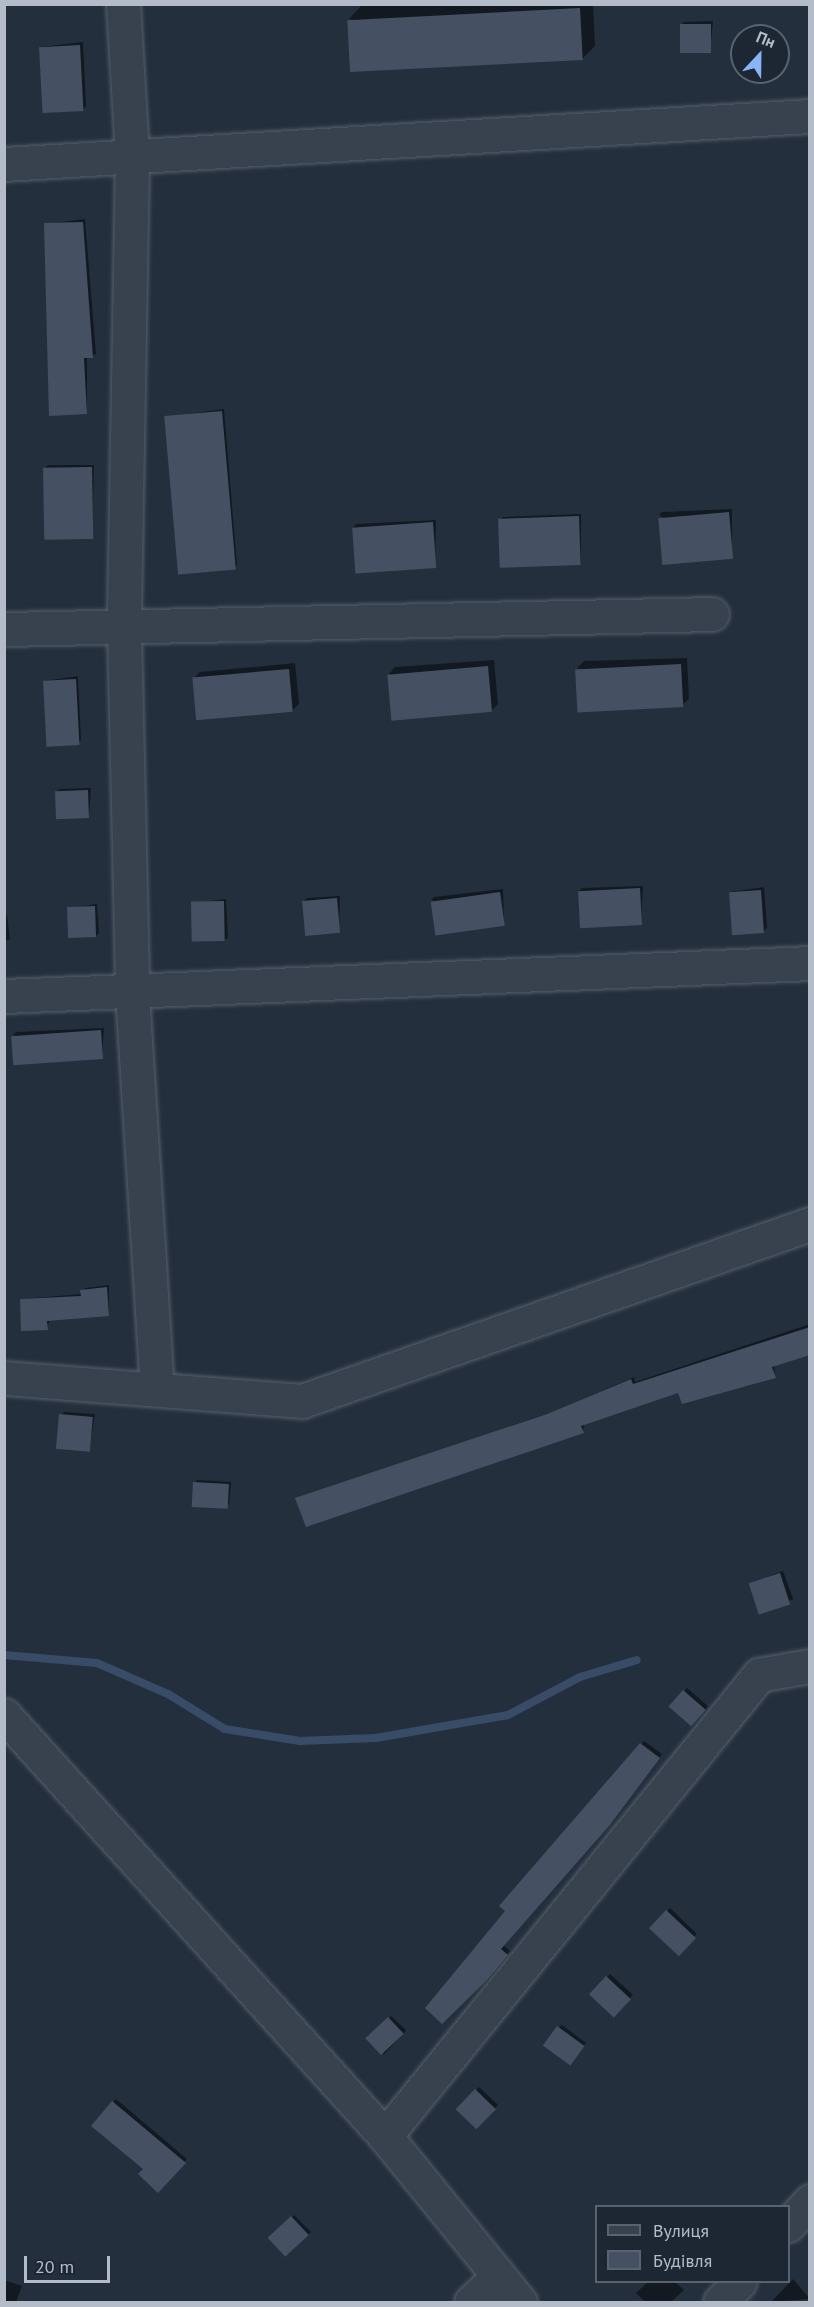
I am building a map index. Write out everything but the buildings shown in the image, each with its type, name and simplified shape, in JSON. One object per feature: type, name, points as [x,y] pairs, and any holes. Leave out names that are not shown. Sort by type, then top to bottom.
[{"type":"street","points":[[123,4],[132,157],[124,628],[132,993],[157,1388]]},
{"type":"street","points":[[4,164],[810,116]]},
{"type":"street","points":[[4,629],[712,614]]},
{"type":"street","points":[[4,996],[132,993],[810,963]]},
{"type":"street","points":[[4,1378],[157,1388],[302,1401],[810,1224]]},
{"type":"street","points":[[385,2136],[759,1675],[810,1665]]},
{"type":"street","points":[[4,1715],[385,2136],[520,2302]]},
{"type":"street","points":[[790,2224],[810,2201]]},
{"type":"street","points":[[471,2302],[499,2276]]},
{"type":"street","points":[[720,2302],[738,2283]]},
{"type":"waterway","points":[[4,1655],[97,1663],[168,1694],[225,1729],[300,1741],[376,1738],[508,1715],[580,1677],[637,1660]]}]
